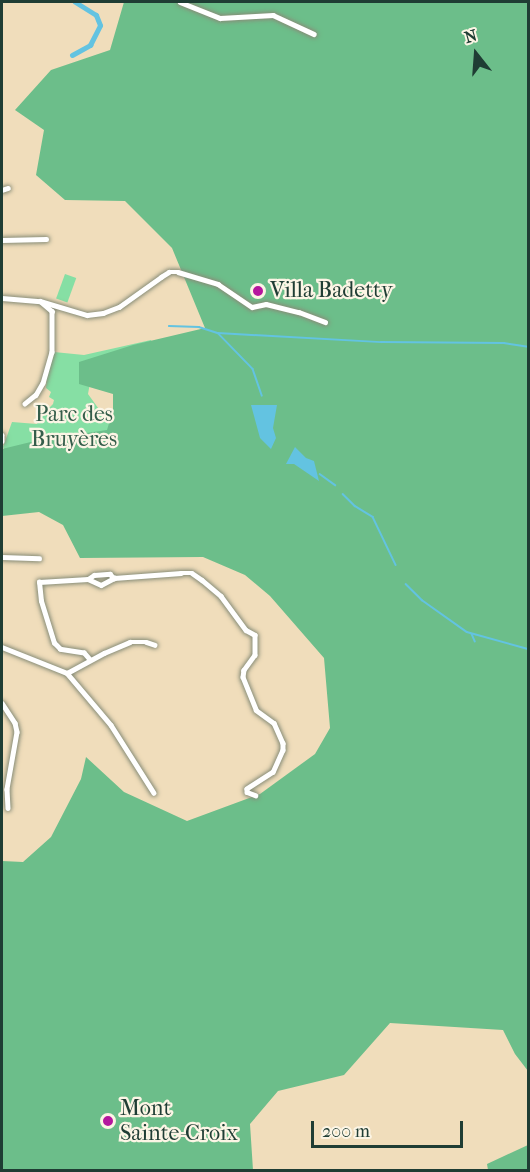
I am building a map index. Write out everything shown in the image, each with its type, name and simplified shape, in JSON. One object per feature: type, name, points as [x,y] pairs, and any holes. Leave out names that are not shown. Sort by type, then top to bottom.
[{"type":"street","points":[[180,2],[220,18],[273,15],[314,34]]},
{"type":"street","points":[[2,190],[8,188]]},
{"type":"street","points":[[2,240],[46,239]]},
{"type":"street","points":[[2,298],[40,301],[87,315],[103,313],[119,307],[169,272],[178,272],[218,284],[252,307],[266,304],[299,312],[325,322]]},
{"type":"street","points":[[25,404],[36,395],[43,383],[51,352],[52,311],[40,301]]},
{"type":"street","points":[[2,435],[2,441]]},
{"type":"street","points":[[2,557],[39,558]]},
{"type":"street","points":[[90,660],[84,653],[60,649],[54,643],[39,582],[88,579],[101,585],[114,578],[192,573],[221,596],[246,630],[255,635],[255,655],[244,670],[246,687],[256,710],[274,723],[283,743],[283,750],[273,772],[247,789],[247,792],[255,795]]},
{"type":"street","points":[[88,579],[94,575],[110,574],[114,578]]},
{"type":"street","points":[[66,673],[130,642],[146,642],[155,645]]},
{"type":"street","points":[[2,647],[66,673],[111,725],[154,793]]},
{"type":"street","points":[[2,703],[15,723],[17,732],[7,789],[8,808]]},
{"type":"green space","points":[[124,2],[528,2],[528,1071],[515,1054],[503,1030],[390,1023],[344,1075],[278,1091],[250,1124],[253,1170],[2,1170],[2,861],[23,862],[51,837],[81,779],[86,757],[124,792],[187,821],[260,794],[315,754],[330,728],[324,658],[270,596],[245,575],[203,557],[80,558],[63,525],[39,512],[2,516],[2,449],[39,440],[107,430],[113,410],[113,394],[79,384],[79,362],[133,345],[205,328],[172,248],[125,201],[65,200],[36,175],[44,130],[15,110],[51,70],[110,50]]},
{"type":"green space","points":[[65,274],[76,278],[67,303],[56,298]]},
{"type":"green space","name":"Parc des Bruyères","points":[[151,340],[157,359],[90,383],[88,394],[101,412],[130,436],[14,469],[3,447],[12,422],[37,424],[44,404],[50,407],[53,404],[54,400],[49,397],[51,392],[46,388],[54,352],[84,355]]},
{"type":"green space","points":[[528,1145],[528,1170],[488,1170],[487,1164]]},
{"type":"water","points":[[251,405],[277,405],[273,428],[276,438],[271,449],[260,438]]},
{"type":"water","points":[[295,447],[306,458],[314,461],[319,481],[294,464],[286,464]]},
{"type":"waterway","points":[[72,55],[90,45],[100,25],[96,15],[75,2]]},
{"type":"waterway","points":[[169,326],[199,327],[218,333],[253,369],[262,395]]},
{"type":"waterway","points":[[218,333],[381,342],[504,343],[528,347]]},
{"type":"waterway","points":[[320,474],[335,485]]},
{"type":"waterway","points":[[343,494],[355,506],[373,517],[396,565]]},
{"type":"waterway","points":[[406,584],[422,600],[467,632],[528,649]]},
{"type":"waterway","points":[[472,634],[475,641]]},
{"type":"place","name":"Villa Badetty","points":[[258,291]]},
{"type":"place","name":"Mont Sainte-Croix","points":[[108,1121]]}]
